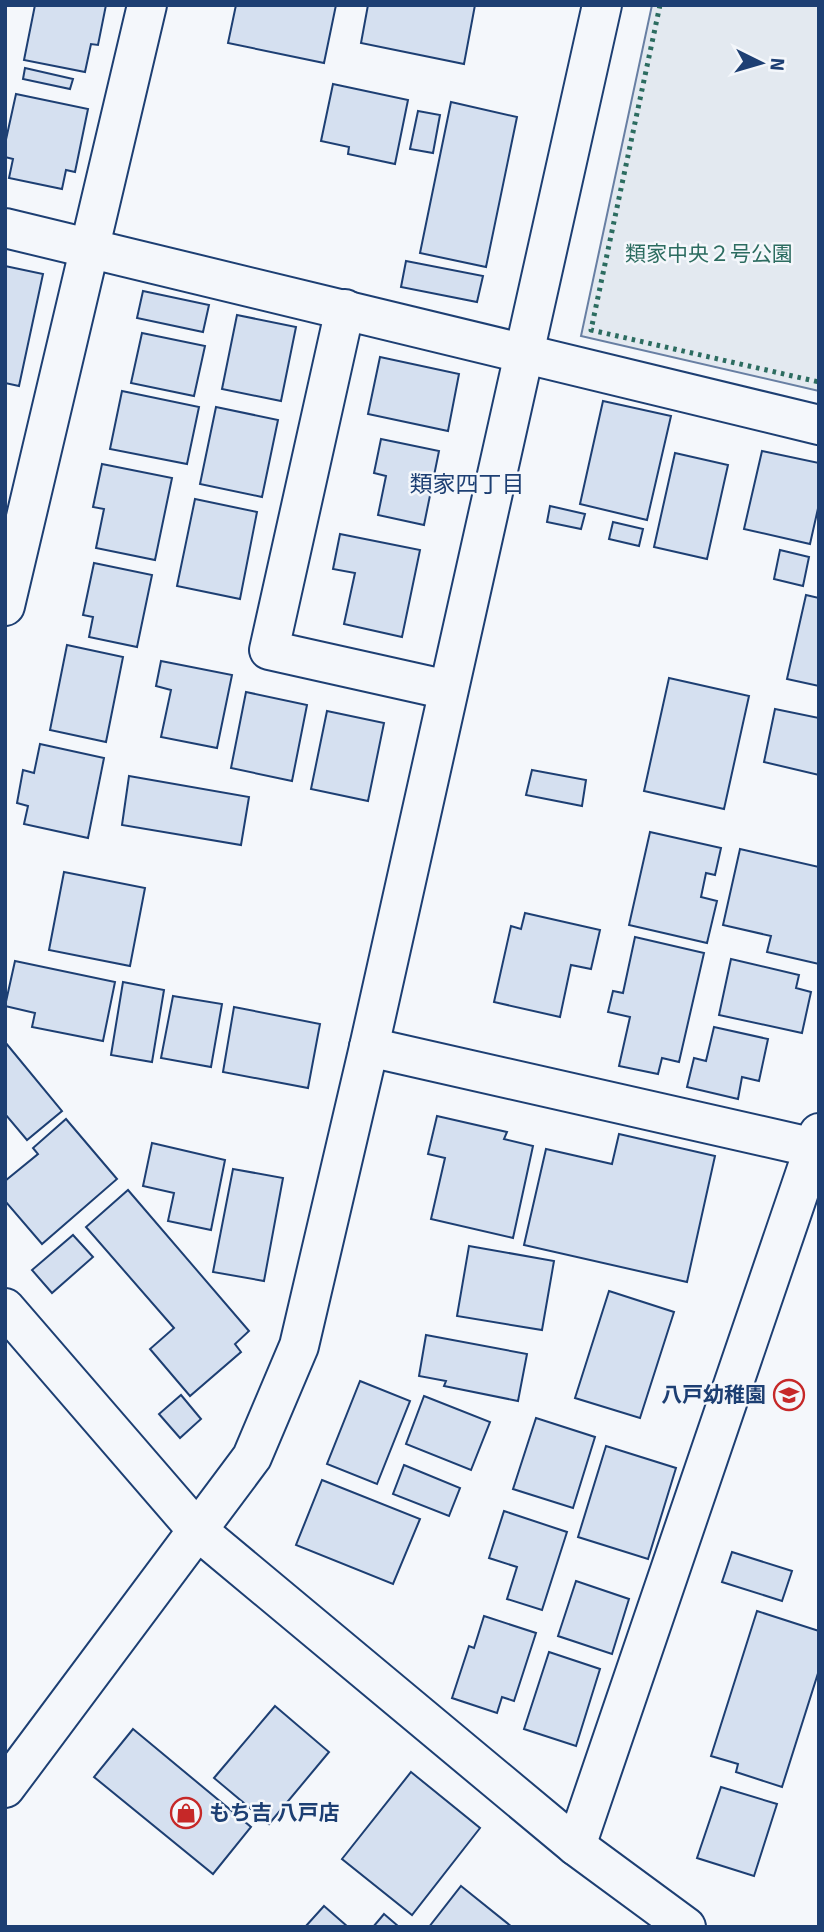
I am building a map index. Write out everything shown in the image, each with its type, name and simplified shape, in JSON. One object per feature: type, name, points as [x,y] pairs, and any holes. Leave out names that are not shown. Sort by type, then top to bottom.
[{"type":"street","points":[[5,606],[147,5]]},
{"type":"street","points":[[5,1788],[252,1457],[299,1346],[369,1047],[601,5]]},
{"type":"street","points":[[5,228],[819,425]]},
{"type":"street","points":[[345,309],[269,650],[449,690]]},
{"type":"street","points":[[369,1047],[817,1143],[576,1846]]},
{"type":"street","points":[[5,1308],[197,1530],[576,1846],[686,1927]]},
{"type":"green space","name":"類家中央２号公園","points":[[652,5],[819,5],[819,391],[581,336]]},
{"type":"building","points":[[35,5],[106,5],[98,45],[91,44],[85,72],[24,60]]},
{"type":"building","points":[[236,5],[336,5],[324,63],[228,43]]},
{"type":"building","points":[[368,5],[475,5],[464,64],[361,43]]},
{"type":"building","points":[[25,68],[73,79],[70,89],[23,79]]},
{"type":"building","points":[[333,84],[408,100],[395,164],[348,154],[349,147],[321,141]]},
{"type":"building","points":[[16,94],[88,109],[75,172],[66,170],[62,189],[9,178],[13,159],[5,157],[5,144]]},
{"type":"building","points":[[451,102],[517,117],[486,267],[420,253]]},
{"type":"building","points":[[418,111],[440,115],[433,153],[410,149]]},
{"type":"building","points":[[406,261],[483,276],[477,302],[401,287]]},
{"type":"building","points":[[5,266],[43,274],[19,386],[5,383]]},
{"type":"building","points":[[143,291],[209,305],[203,332],[137,318]]},
{"type":"building","points":[[237,315],[296,327],[281,401],[222,389]]},
{"type":"building","points":[[142,333],[205,346],[194,396],[131,383]]},
{"type":"building","points":[[380,357],[459,374],[448,431],[368,414]]},
{"type":"building","points":[[122,391],[199,407],[187,464],[110,449]]},
{"type":"building","points":[[603,401],[671,416],[647,520],[580,504]]},
{"type":"building","points":[[216,407],[278,420],[262,497],[200,484]]},
{"type":"building","points":[[381,439],[439,451],[424,525],[378,515],[386,476],[374,473]]},
{"type":"building","points":[[762,451],[819,463],[819,504],[810,544],[744,529]]},
{"type":"building","points":[[675,453],[728,465],[707,559],[654,547]]},
{"type":"building","points":[[102,464],[172,478],[155,560],[96,548],[104,509],[93,507]]},
{"type":"building","points":[[195,499],[257,512],[240,599],[177,586]]},
{"type":"building","points":[[550,506],[585,514],[581,529],[547,522]]},
{"type":"building","points":[[613,522],[643,529],[639,546],[609,539]]},
{"type":"building","points":[[340,534],[420,550],[402,637],[344,624],[355,573],[333,569]]},
{"type":"building","points":[[780,550],[809,557],[803,586],[774,579]]},
{"type":"building","points":[[94,563],[152,575],[137,647],[89,637],[93,617],[83,615]]},
{"type":"building","points":[[806,595],[819,598],[819,686],[787,679]]},
{"type":"building","points":[[67,645],[123,657],[106,742],[50,730]]},
{"type":"building","points":[[161,661],[232,675],[217,748],[161,737],[171,690],[156,686]]},
{"type":"building","points":[[669,678],[749,696],[724,809],[644,791]]},
{"type":"building","points":[[246,692],[307,705],[292,781],[231,768]]},
{"type":"building","points":[[775,709],[819,718],[819,775],[764,762]]},
{"type":"building","points":[[327,711],[384,723],[368,801],[311,789]]},
{"type":"building","points":[[40,744],[104,758],[88,838],[24,824],[28,806],[17,803],[23,770],[34,773]]},
{"type":"building","points":[[532,770],[586,780],[582,806],[526,795]]},
{"type":"building","points":[[129,776],[249,797],[241,845],[122,825]]},
{"type":"building","points":[[650,832],[721,848],[715,875],[706,873],[701,897],[717,901],[707,943],[629,925]]},
{"type":"building","points":[[740,849],[819,867],[819,964],[767,952],[771,936],[723,925]]},
{"type":"building","points":[[64,872],[145,888],[130,966],[49,950]]},
{"type":"building","points":[[525,913],[600,930],[591,969],[571,965],[560,1017],[494,1002],[511,926],[521,929]]},
{"type":"building","points":[[635,937],[704,953],[679,1062],[662,1058],[658,1074],[619,1066],[630,1017],[608,1012],[613,991],[623,993]]},
{"type":"building","points":[[731,959],[799,975],[796,988],[811,992],[802,1033],[719,1015]]},
{"type":"building","points":[[15,961],[115,982],[103,1041],[32,1027],[35,1013],[5,1006]]},
{"type":"building","points":[[123,982],[164,990],[152,1062],[111,1055]]},
{"type":"building","points":[[173,996],[222,1004],[211,1067],[161,1058]]},
{"type":"building","points":[[234,1007],[320,1024],[308,1088],[223,1072]]},
{"type":"building","points":[[714,1027],[768,1039],[759,1081],[742,1077],[738,1099],[687,1087],[694,1058],[706,1061]]},
{"type":"building","points":[[5,1042],[62,1111],[27,1140],[5,1114]]},
{"type":"building","points":[[437,1116],[507,1132],[504,1139],[533,1146],[513,1238],[431,1219],[445,1158],[428,1154]]},
{"type":"building","points":[[66,1119],[117,1179],[42,1244],[5,1201],[5,1181],[38,1154],[33,1148]]},
{"type":"building","points":[[619,1134],[715,1156],[687,1282],[524,1245],[546,1149],[612,1164]]},
{"type":"building","points":[[152,1143],[225,1160],[211,1230],[168,1221],[174,1193],[143,1186]]},
{"type":"building","points":[[233,1169],[283,1178],[264,1281],[213,1272]]},
{"type":"building","points":[[128,1190],[249,1331],[235,1344],[241,1352],[190,1396],[150,1349],[174,1328],[86,1227]]},
{"type":"building","points":[[73,1235],[93,1257],[52,1293],[32,1270]]},
{"type":"building","points":[[469,1246],[554,1261],[542,1330],[457,1316]]},
{"type":"building","points":[[609,1291],[674,1312],[640,1418],[575,1398]]},
{"type":"building","points":[[426,1335],[527,1354],[518,1401],[444,1386],[446,1381],[419,1376]]},
{"type":"building","points":[[360,1381],[410,1401],[377,1484],[327,1464]]},
{"type":"building","points":[[181,1395],[201,1419],[180,1438],[159,1414]]},
{"type":"building","points":[[424,1396],[490,1422],[471,1470],[406,1444]]},
{"type":"building","points":[[536,1418],[595,1437],[573,1508],[513,1489]]},
{"type":"building","points":[[606,1446],[676,1468],[648,1559],[578,1537]]},
{"type":"building","points":[[404,1465],[460,1488],[449,1516],[393,1494]]},
{"type":"building","points":[[322,1480],[420,1519],[393,1584],[296,1545]]},
{"type":"building","points":[[504,1511],[567,1532],[542,1610],[507,1599],[517,1567],[489,1558]]},
{"type":"building","points":[[732,1552],[792,1571],[782,1601],[722,1582]]},
{"type":"building","points":[[576,1581],[629,1599],[612,1654],[558,1636]]},
{"type":"building","points":[[757,1611],[819,1631],[819,1670],[782,1787],[736,1772],[738,1764],[711,1756]]},
{"type":"building","points":[[484,1616],[536,1633],[514,1701],[502,1697],[497,1713],[452,1698],[469,1646],[474,1648]]},
{"type":"building","points":[[549,1652],[600,1669],[576,1746],[524,1729]]},
{"type":"building","points":[[275,1706],[329,1752],[269,1824],[214,1778]]},
{"type":"building","points":[[133,1729],[251,1827],[213,1874],[94,1777]]},
{"type":"building","points":[[411,1772],[480,1828],[412,1915],[342,1859]]},
{"type":"building","points":[[721,1787],[777,1804],[754,1876],[697,1858]]},
{"type":"building","points":[[461,1886],[512,1927],[429,1927]]},
{"type":"building","points":[[324,1906],[348,1927],[305,1927]]},
{"type":"building","points":[[384,1914],[398,1926],[373,1927]]},
{"type":"hedge","points":[[660,5],[591,330],[819,382]]},
{"type":"place","name":"八戸幼稚園","points":[[789,1395]]},
{"type":"place","name":"もち吉 八戸店","points":[[186,1813]]},
{"type":"district","name":"類家四丁目","points":[[467,484]]}]
